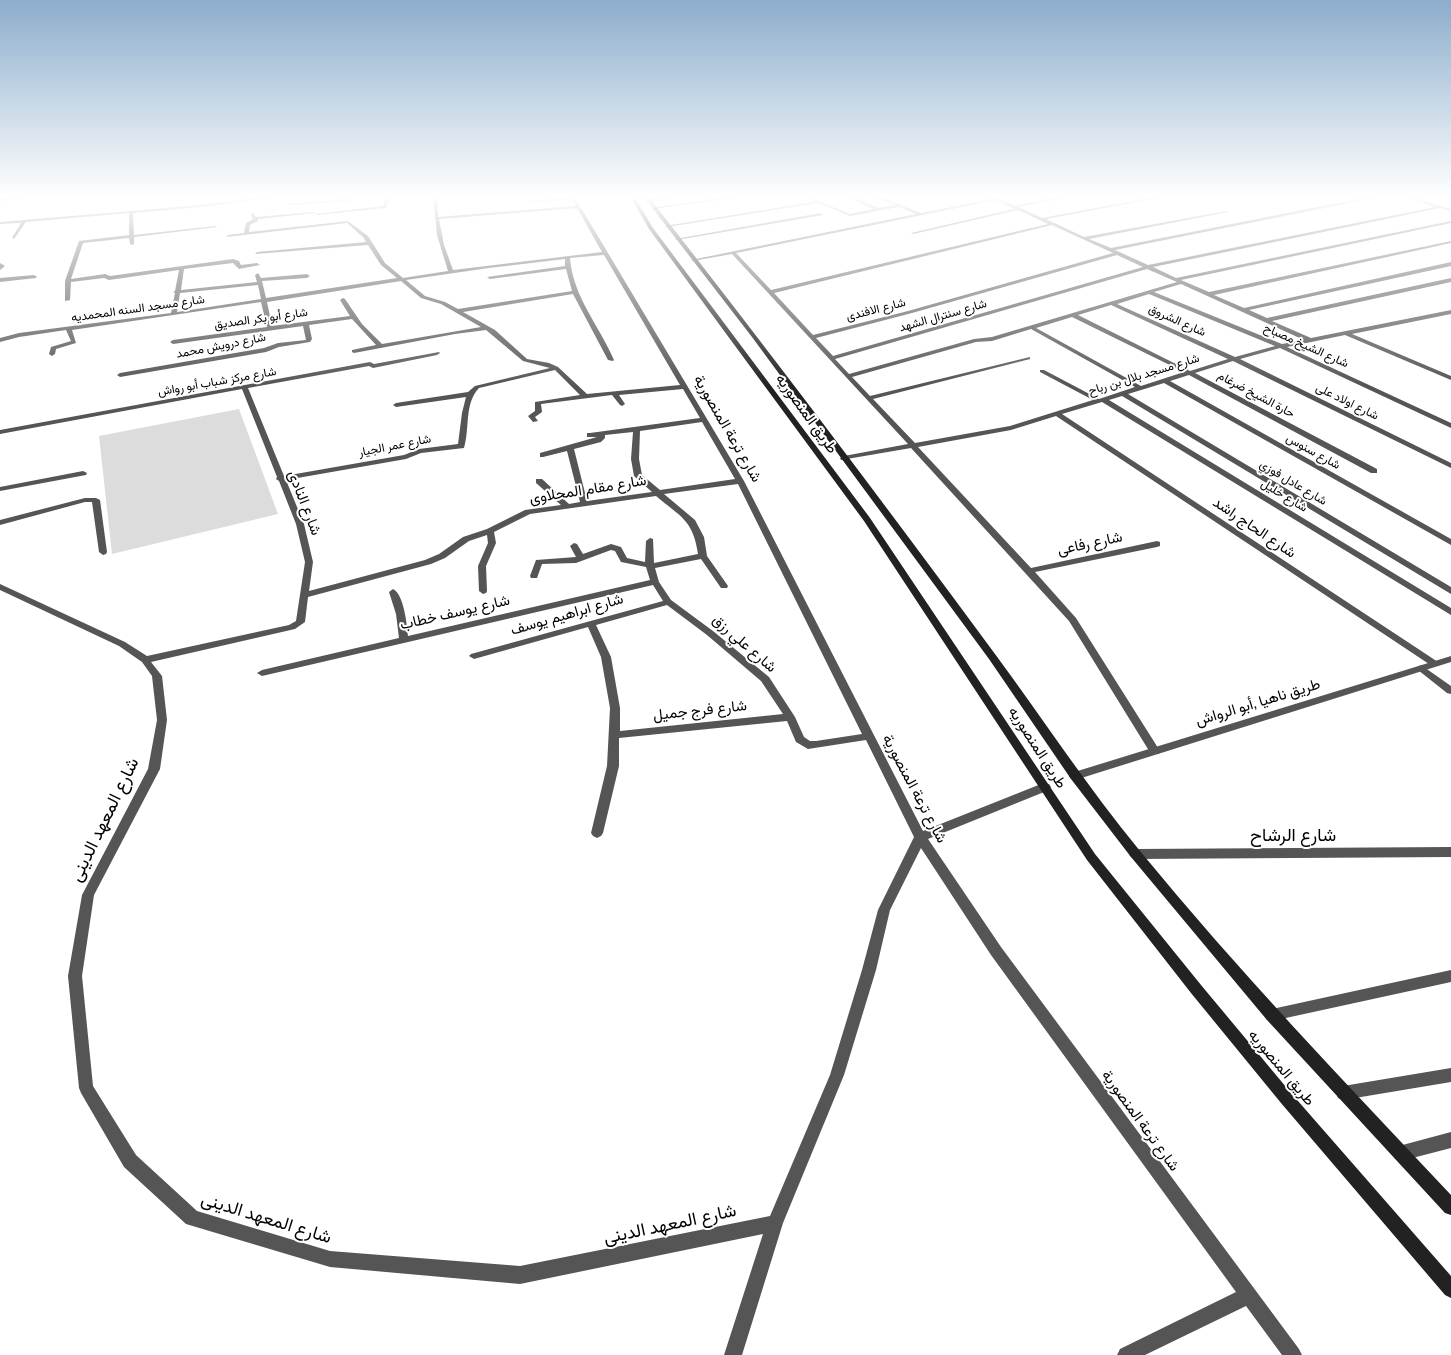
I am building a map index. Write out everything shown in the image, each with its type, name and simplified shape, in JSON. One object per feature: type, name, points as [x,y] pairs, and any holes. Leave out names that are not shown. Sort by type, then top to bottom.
[{"type":"main road","name":"طريق المنصوريه","points":[[677,259],[844,458],[992,657],[1075,776],[1135,854],[1272,1015],[1343,1093],[1451,1206]]},
{"type":"main road","name":"طريق المنصوريه","points":[[693,260],[1091,857],[1196,990],[1286,1098],[1451,1289]]},
{"type":"street","points":[[67,300],[68,281],[75,259]]},
{"type":"street","points":[[380,259],[423,297],[443,303],[493,331],[525,360],[547,364],[556,368],[585,396]]},
{"type":"street","points":[[445,259],[451,272]]},
{"type":"street","name":"شارع مسجد السنه المحمديه","points":[[0,340],[68,328],[550,259]]},
{"type":"street","points":[[567,259],[574,292],[585,314],[600,335],[611,360]]},
{"type":"street","name":"شارع ترعة المنصورية","points":[[609,259],[740,481],[920,837],[996,951],[1293,1355]]},
{"type":"street","points":[[740,259],[1073,620],[1155,751]]},
{"type":"street","points":[[770,292],[906,259]]},
{"type":"street","name":"شارع الافندى","points":[[812,337],[1099,259]]},
{"type":"street","points":[[1130,259],[1311,340]]},
{"type":"street","name":"شارع سنترال الشهد","points":[[831,358],[1147,267],[1185,259]]},
{"type":"street","points":[[848,376],[976,340],[992,339],[1180,281],[1280,259]]},
{"type":"street","points":[[1209,294],[1371,259]]},
{"type":"street","points":[[68,281],[233,261],[237,262],[240,267],[257,265]]},
{"type":"street","points":[[1243,310],[1451,264]]},
{"type":"street","points":[[490,277],[567,266]]},
{"type":"street","points":[[174,314],[176,292],[182,268]]},
{"type":"street","points":[[176,292],[259,279],[307,276]]},
{"type":"street","points":[[0,280],[34,277]]},
{"type":"street","points":[[259,279],[270,329]]},
{"type":"street","points":[[1267,320],[1451,280]]},
{"type":"street","points":[[456,311],[574,292]]},
{"type":"street","name":"شارع الشيخ مصباح","points":[[1149,292],[1281,346],[1451,426]]},
{"type":"street","points":[[343,300],[352,317],[367,335],[381,346]]},
{"type":"street","name":"شارع الشروق","points":[[1111,303],[1234,359]]},
{"type":"street","name":"شارع مسجد بلال بن رباح","points":[[844,458],[1011,428],[1281,346],[1451,312]]},
{"type":"street","name":"حارة الشيخ ضرغام","points":[[1073,315],[1190,373],[1374,471]]},
{"type":"street","name":"شارع أبو بكر الصديق","points":[[172,342],[352,317]]},
{"type":"street","name":"شارع درويش محمد","points":[[120,375],[230,357],[266,350],[280,344],[307,341],[310,340],[306,324]]},
{"type":"street","points":[[1031,327],[1141,388]]},
{"type":"street","points":[[52,354],[52,348],[74,342],[68,328]]},
{"type":"street","points":[[354,351],[487,328]]},
{"type":"street","points":[[1346,333],[1451,378]]},
{"type":"street","name":"شارع مركز شباب أبو رواش","points":[[0,432],[370,364],[373,366],[437,352]]},
{"type":"street","points":[[868,398],[1028,358]]},
{"type":"street","name":"شارع اولاد على","points":[[1234,359],[1451,466]]},
{"type":"street","points":[[396,405],[470,394],[477,386],[556,368]]},
{"type":"street","name":"شارع خليل","points":[[1042,370],[1101,400],[1451,612]]},
{"type":"street","name":"شارع سنوس","points":[[1165,381],[1451,542]]},
{"type":"street","points":[[536,421],[531,416],[539,412],[539,402],[614,392],[685,387]]},
{"type":"street","name":"شارع النادى","points":[[145,660],[292,627],[300,622],[309,562],[300,524],[280,479],[245,388]]},
{"type":"street","points":[[614,392],[622,404]]},
{"type":"street","name":"شارع عمر الجيار","points":[[280,479],[406,457],[419,451],[461,446],[465,413],[470,394]]},
{"type":"street","name":"شارع عادل فوزي","points":[[1122,394],[1451,591]]},
{"type":"street","name":"شارع الحاج راشد","points":[[1058,414],[1435,664]]},
{"type":"street","points":[[590,435],[704,420]]},
{"type":"street","points":[[636,429],[637,441],[634,466],[638,476],[692,522],[700,537],[703,556],[724,586]]},
{"type":"street","points":[[543,455],[600,439],[601,433]]},
{"type":"street","points":[[570,448],[584,504]]},
{"type":"street","points":[[0,489],[83,473]]},
{"type":"street","name":"شارع مقام المحلاوى","points":[[305,595],[428,562],[442,556],[466,539],[490,532],[528,512],[740,481]]},
{"type":"street","points":[[539,482],[568,506]]},
{"type":"street","points":[[0,523],[93,499],[97,501],[103,552]]},
{"type":"street","points":[[483,590],[482,566],[492,543],[490,532]]},
{"type":"street","name":"شارع علي رزق","points":[[650,541],[650,565],[654,582],[668,602],[716,638],[764,679],[790,717],[800,739],[808,745],[816,745],[870,736]]},
{"type":"street","name":"شارع رفاعى","points":[[1029,571],[1157,544]]},
{"type":"street","points":[[574,546],[581,558]]},
{"type":"street","points":[[534,576],[539,562],[570,561],[614,548],[618,548],[622,559],[650,565],[703,556]]},
{"type":"street","name":"شارع يوسف خطاب","points":[[262,673],[654,582]]},
{"type":"street","name":"شارع المعهد الدينى","points":[[0,587],[122,644],[145,660],[157,676],[162,720],[154,769],[88,895],[75,976],[86,1088],[130,1161],[192,1218],[330,1260],[520,1275],[775,1223]]},
{"type":"street","points":[[393,592],[401,614],[404,640]]},
{"type":"street","name":"شارع ابراهيم يوسف","points":[[474,656],[668,602]]},
{"type":"street","points":[[591,624],[606,657],[615,708],[613,766],[597,833]]},
{"type":"street","name":"طريق ناهيا ,أبو الرواش","points":[[1075,776],[1451,659]]},
{"type":"street","points":[[1421,668],[1451,691]]},
{"type":"street","name":"شارع فرج جميل","points":[[614,735],[790,717]]},
{"type":"street","points":[[734,1355],[775,1223],[837,1075],[869,970],[884,910],[920,837],[1045,787]]},
{"type":"street","name":"شارع الرشاح","points":[[1135,854],[1451,852]]},
{"type":"street","points":[[1272,1015],[1451,976]]},
{"type":"street","points":[[1343,1093],[1451,1075]]},
{"type":"street","points":[[1401,1153],[1451,1140]]},
{"type":"street","points":[[1126,1355],[1249,1295]]},
{"type":"shaded area","points":[[239,409],[278,514],[112,554],[99,436]]}]
